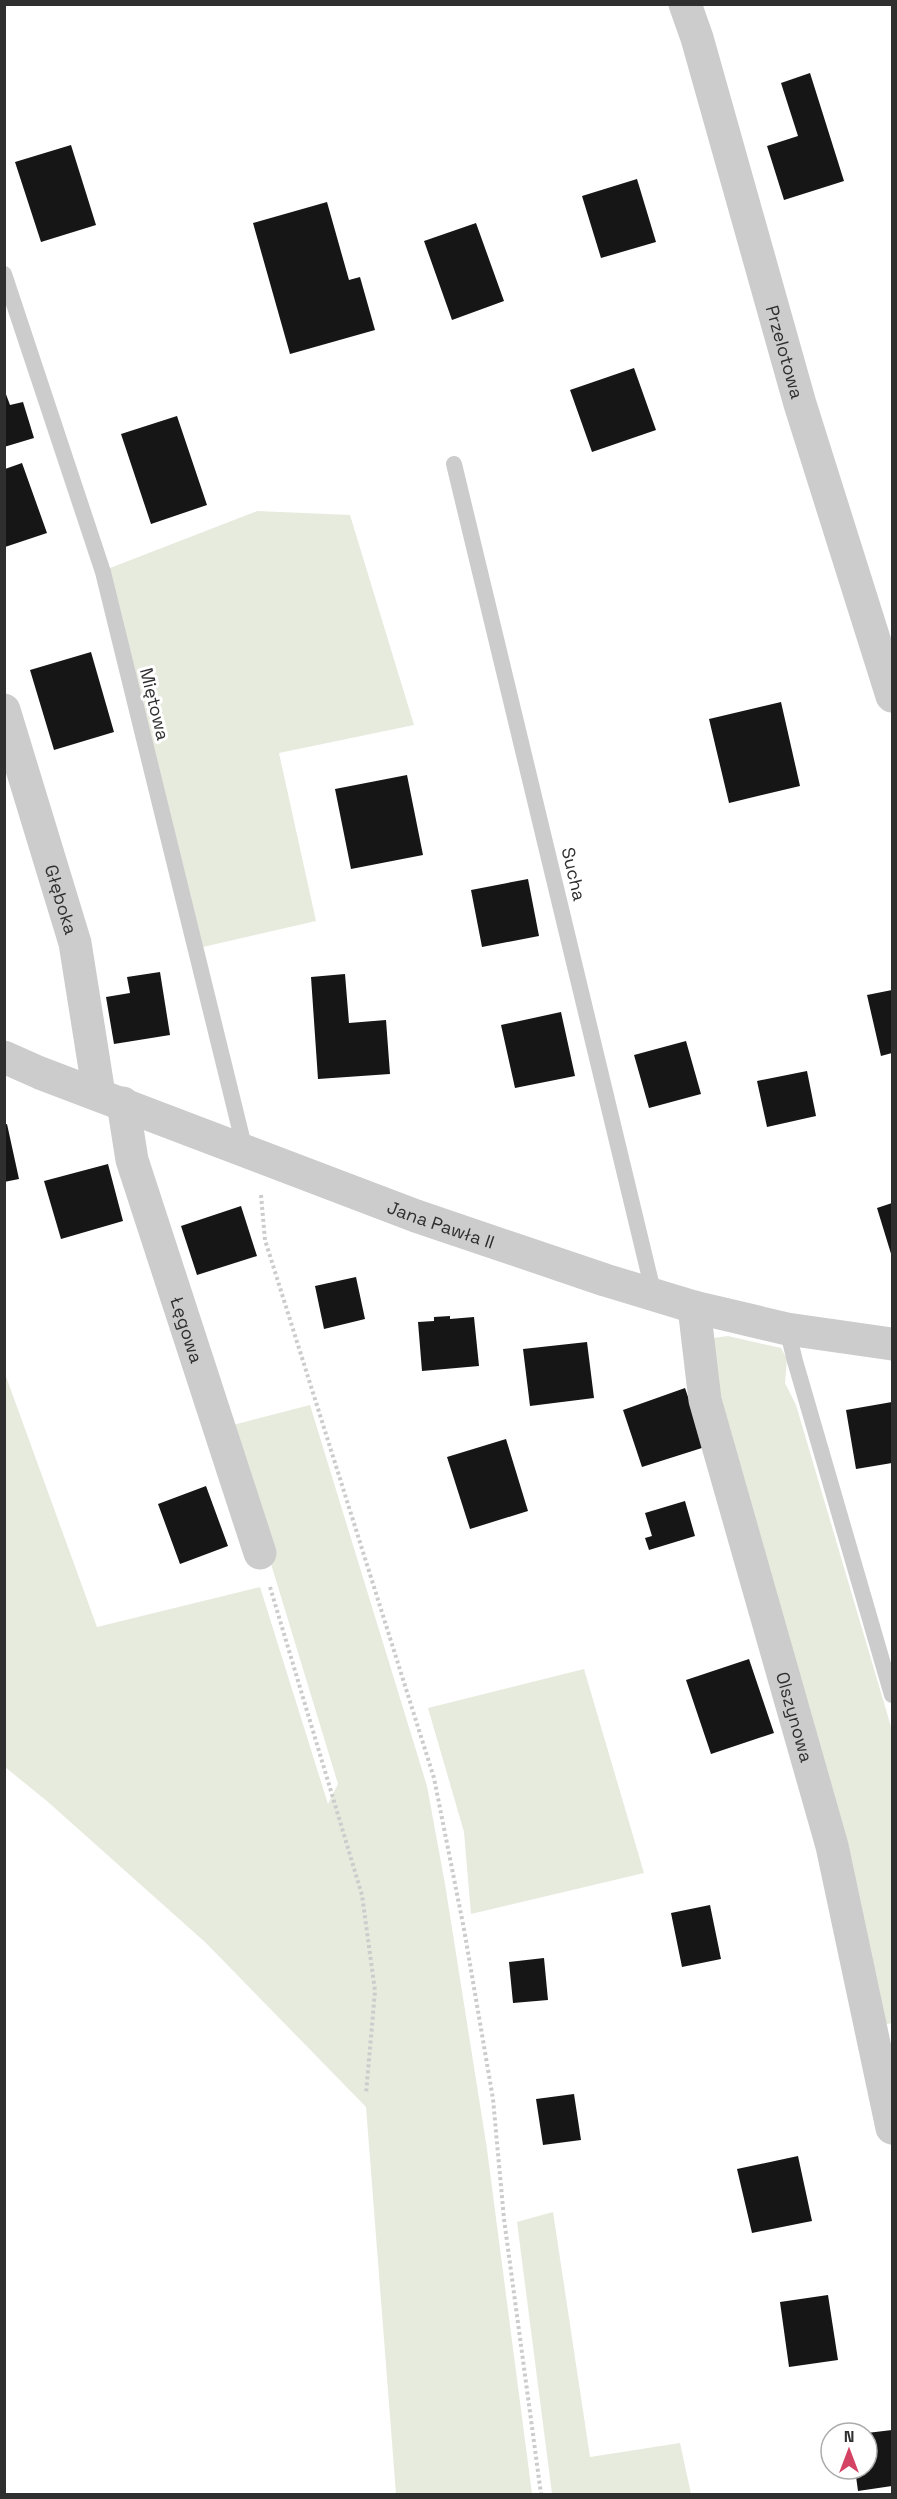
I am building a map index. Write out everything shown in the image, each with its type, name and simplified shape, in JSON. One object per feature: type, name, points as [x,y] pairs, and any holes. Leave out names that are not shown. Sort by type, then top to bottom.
[{"type":"street","name":"Przelotowa","points":[[685,4],[800,404],[892,696]]},
{"type":"street","name":"Głęboka","points":[[4,710],[75,943],[111,1099]]},
{"type":"street","name":"Jana Pawła II","points":[[4,1056],[416,1216],[654,1295],[788,1329],[892,1344]]},
{"type":"street","name":"Łęgowa","points":[[111,1099],[260,1553]]},
{"type":"street","name":"Olszynowa","points":[[694,1307],[705,1400],[832,1846],[892,2128]]},
{"type":"lane","name":"Miętowa","points":[[4,274],[103,572],[256,1154]]},
{"type":"lane","name":"Sucha","points":[[454,464],[654,1295]]},
{"type":"lane","points":[[788,1329],[795,1361],[892,1695]]},
{"type":"path","points":[[256,1154],[265,1240],[371,1572],[436,1790],[464,1929],[493,2099],[504,2219],[541,2494]]},
{"type":"path","points":[[260,1553],[362,1895],[375,1991],[366,2094]]},
{"type":"shaded area","points":[[257,511],[350,515],[414,725],[279,753],[316,921],[203,947],[110,568]]},
{"type":"shaded area","points":[[728,1336],[781,1348],[787,1359],[785,1383],[796,1405],[892,1730],[892,2023],[883,2025],[713,1399],[713,1338]]},
{"type":"shaded area","points":[[4,1371],[97,1627],[260,1587],[328,1804],[338,1784],[229,1426],[310,1405],[427,1786],[487,2149],[532,2494],[396,2494],[366,2107],[206,1943],[48,1802],[5,1767]]},
{"type":"shaded area","points":[[584,1669],[644,1873],[471,1914],[464,1832],[428,1708]]},
{"type":"shaded area","points":[[553,2212],[590,2457],[680,2443],[691,2494],[552,2494],[517,2222]]},
{"type":"building","points":[[810,73],[844,181],[784,200],[767,146],[798,136],[781,83]]},
{"type":"building","points":[[71,145],[96,225],[41,242],[15,162]]},
{"type":"building","points":[[637,179],[656,242],[601,258],[582,196]]},
{"type":"building","points":[[327,202],[349,280],[360,277],[375,330],[290,354],[253,223]]},
{"type":"building","points":[[476,223],[504,301],[452,320],[424,241]]},
{"type":"building","points":[[634,368],[656,430],[592,452],[570,390]]},
{"type":"building","points":[[4,389],[10,405],[23,402],[34,438],[4,447]]},
{"type":"building","points":[[177,416],[207,505],[151,524],[121,434]]},
{"type":"building","points":[[22,463],[47,533],[5,547],[5,469]]},
{"type":"building","points":[[91,652],[114,732],[54,750],[30,670]]},
{"type":"building","points":[[781,702],[800,786],[729,803],[709,719]]},
{"type":"building","points":[[407,775],[423,855],[351,869],[335,789]]},
{"type":"building","points":[[528,879],[539,936],[482,947],[471,890]]},
{"type":"building","points":[[160,972],[170,1035],[114,1044],[106,997],[130,993],[127,977]]},
{"type":"building","points":[[345,974],[349,1023],[386,1020],[390,1074],[318,1079],[311,977]]},
{"type":"building","points":[[892,990],[892,1053],[881,1056],[867,995]]},
{"type":"building","points":[[561,1012],[575,1076],[515,1088],[501,1025]]},
{"type":"building","points":[[686,1041],[701,1094],[649,1108],[634,1055]]},
{"type":"building","points":[[807,1071],[816,1116],[767,1127],[757,1081]]},
{"type":"building","points":[[7,1124],[19,1179],[4,1182],[4,1125]]},
{"type":"building","points":[[108,1164],[123,1221],[61,1239],[44,1181]]},
{"type":"building","points":[[892,1203],[892,1257],[877,1208]]},
{"type":"building","points":[[241,1206],[257,1256],[197,1275],[181,1226]]},
{"type":"building","points":[[356,1277],[365,1319],[324,1329],[315,1286]]},
{"type":"building","points":[[450,1316],[450,1319],[474,1317],[479,1366],[422,1371],[418,1322],[434,1321],[434,1317]]},
{"type":"building","points":[[587,1342],[594,1398],[530,1406],[523,1349]]},
{"type":"building","points":[[685,1388],[705,1447],[642,1467],[623,1410]]},
{"type":"building","points":[[892,1402],[892,1463],[856,1469],[846,1410]]},
{"type":"building","points":[[506,1439],[528,1511],[470,1529],[447,1457]]},
{"type":"building","points":[[206,1486],[228,1546],[180,1564],[158,1504]]},
{"type":"building","points":[[685,1501],[695,1536],[649,1550],[645,1538],[652,1536],[645,1513]]},
{"type":"building","points":[[749,1659],[774,1733],[711,1754],[686,1680]]},
{"type":"building","points":[[710,1905],[721,1959],[682,1967],[671,1913]]},
{"type":"building","points":[[544,1958],[548,2000],[513,2003],[509,1962]]},
{"type":"building","points":[[574,2094],[581,2140],[543,2145],[536,2099]]},
{"type":"building","points":[[798,2156],[812,2221],[752,2233],[737,2169]]},
{"type":"building","points":[[828,2295],[838,2360],[789,2367],[780,2302]]},
{"type":"building","points":[[892,2430],[892,2486],[858,2491],[857,2481],[879,2481],[879,2432]]}]
